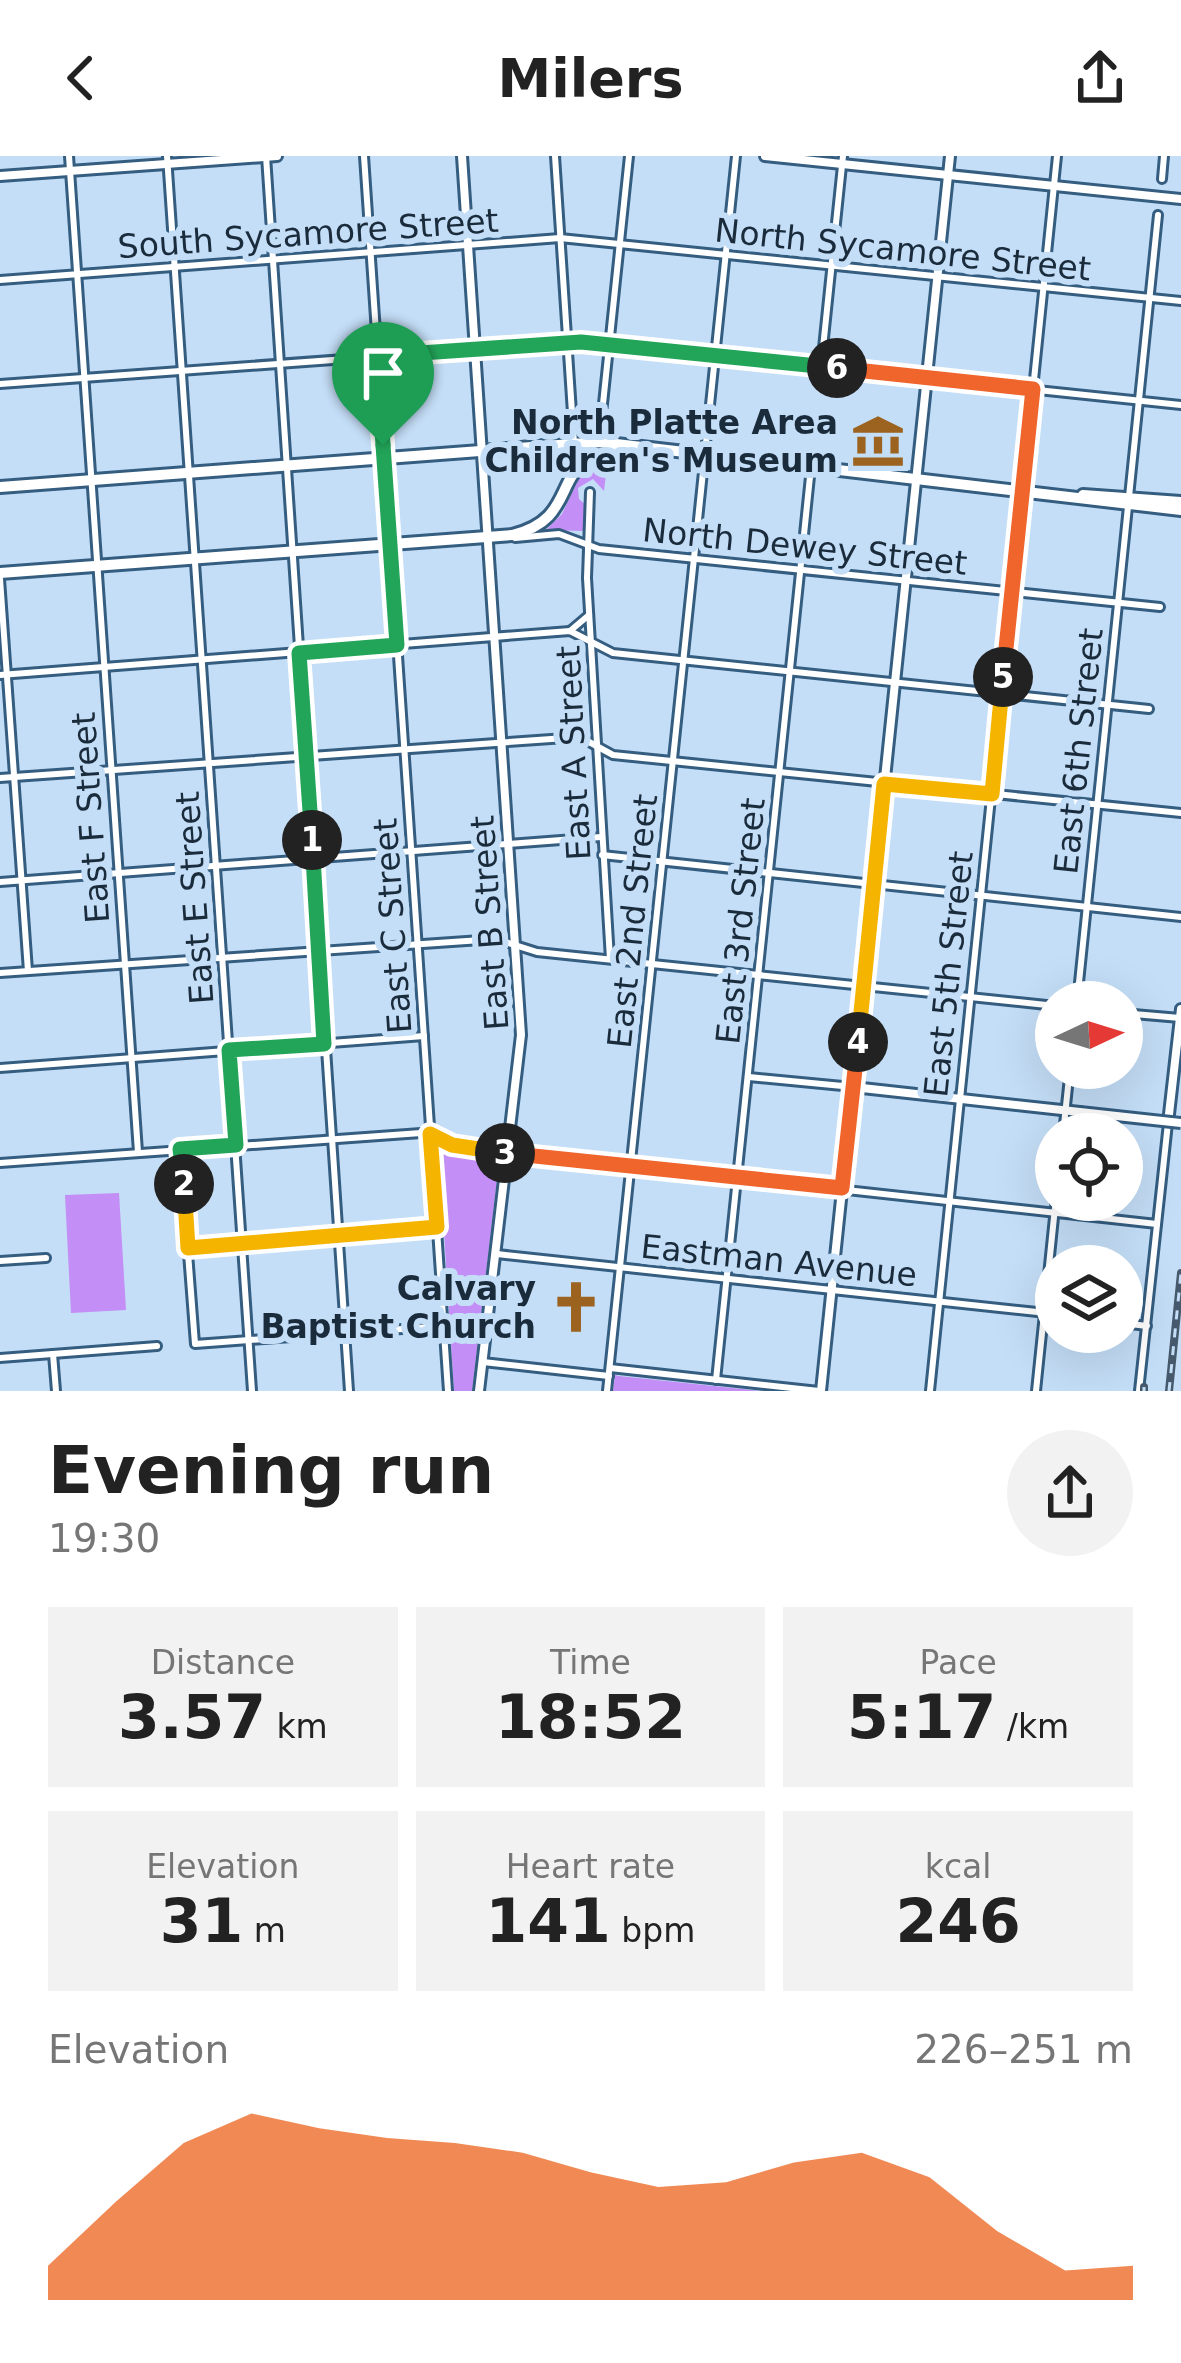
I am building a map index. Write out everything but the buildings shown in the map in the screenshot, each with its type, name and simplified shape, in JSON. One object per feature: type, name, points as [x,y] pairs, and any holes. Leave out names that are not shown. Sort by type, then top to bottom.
[{"type":"highway","points":[[0,487],[599,442],[1181,506]]},
{"type":"highway","points":[[0,576],[506,536],[534,530],[554,514],[580,462],[602,452],[651,450]]},
{"type":"main road","points":[[0,176],[168,160],[278,156]]},
{"type":"main road","name":"East B Street","points":[[462,156],[521,1035],[479,1391]]},
{"type":"main road","points":[[765,156],[843,160],[1181,199]]},
{"type":"main road","points":[[820,1391],[950,156]]},
{"type":"main road","points":[[1168,1123],[1181,1009]]},
{"type":"main road","points":[[853,1087],[1181,1123]]},
{"type":"street","name":"East F Street","points":[[69,156],[138,1152]]},
{"type":"street","points":[[266,156],[349,1391]]},
{"type":"street","name":"East C Street","points":[[364,156],[448,1391]]},
{"type":"street","points":[[555,156],[574,443]]},
{"type":"street","points":[[599,442],[629,156]]},
{"type":"street","name":"East 2nd Street","points":[[608,1391],[736,156]]},
{"type":"street","name":"East 5th Street","points":[[929,1391],[1057,156]]},
{"type":"street","points":[[1162,178],[1165,156]]},
{"type":"street","name":"East E Street","points":[[168,160],[252,1391]]},
{"type":"street","points":[[821,367],[843,160]]},
{"type":"street","name":"East 6th Street","points":[[1079,981],[1158,215]]},
{"type":"street","name":"South Sycamore Street","points":[[0,280],[560,238],[619,244]]},
{"type":"street","name":"North Sycamore Street","points":[[619,244],[1181,302]]},
{"type":"street","points":[[0,384],[567,343],[1181,405]]},
{"type":"street","name":"East 3rd Street","points":[[716,1380],[811,467]]},
{"type":"street","name":"East A Street","points":[[590,492],[590,640],[610,959]]},
{"type":"street","name":"North Dewey Street","points":[[506,536],[559,534],[590,544],[694,559],[1160,607]]},
{"type":"street","points":[[0,576],[3,674],[28,971]]},
{"type":"street","points":[[570,631],[589,615]]},
{"type":"street","points":[[3,674],[570,631],[613,653]]},
{"type":"street","points":[[592,657],[613,653],[1149,709]]},
{"type":"street","points":[[0,778],[580,737],[613,755],[1181,813]]},
{"type":"street","points":[[0,882],[601,837]]},
{"type":"street","points":[[602,855],[1181,917]]},
{"type":"street","points":[[0,973],[496,939],[610,959],[1035,1004]]},
{"type":"street","points":[[1143,1015],[1180,1018]]},
{"type":"street","points":[[0,1068],[424,1036]]},
{"type":"street","points":[[748,1076],[853,1087]]},
{"type":"street","points":[[1066,1113],[1068,1089]]},
{"type":"street","points":[[1139,1391],[1168,1123]]},
{"type":"street","points":[[0,1163],[430,1134],[452,1145],[508,1153],[1035,1209]]},
{"type":"street","points":[[180,1149],[194,1344],[444,1325]]},
{"type":"street","points":[[1133,1221],[1157,1224]]},
{"type":"street","points":[[188,1248],[437,1227]]},
{"type":"street","name":"Eastman Avenue","points":[[497,1254],[1035,1311]]},
{"type":"street","points":[[0,1262],[46,1258]]},
{"type":"street","points":[[1143,1326],[1147,1326]]},
{"type":"street","points":[[0,1358],[157,1346]]},
{"type":"street","points":[[1036,1391],[1040,1353]]},
{"type":"street","points":[[53,1354],[56,1391]]},
{"type":"street","points":[[483,1362],[820,1391]]},
{"type":"shaded area","points":[[608,457],[604,491],[593,479],[578,488],[579,499],[587,506],[585,531],[546,530],[562,514],[584,468]]},
{"type":"shaded area","points":[[439,1152],[499,1162],[472,1391],[454,1391]]},
{"type":"shaded area","points":[[119,1193],[126,1310],[71,1313],[65,1195]]},
{"type":"shaded area","points":[[615,1375],[619,1376],[761,1391],[613,1391]]},
{"type":"railway","points":[[1169,1391],[1181,1273]]},
{"type":"place","name":"North Platte Area Children's Museum","points":[[878,441]]},
{"type":"place","name":"Calvary Baptist Church","points":[[576,1307]]},
{"type":"route","points":[[581,342],[1033,389],[992,794],[884,784],[842,1188],[519,1155],[452,1145],[430,1134],[437,1227],[188,1248],[180,1149],[236,1145],[229,1050],[324,1044],[299,653],[397,645],[383,445],[377,356],[581,342]]}]
